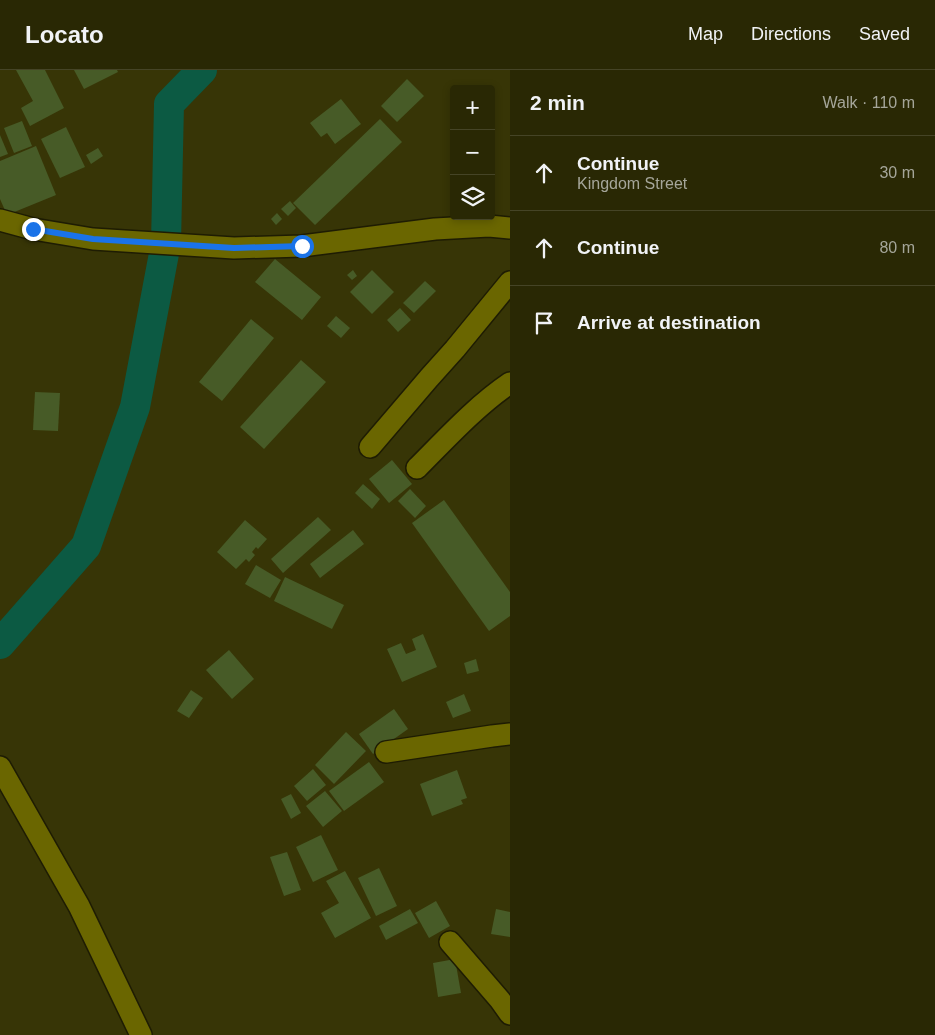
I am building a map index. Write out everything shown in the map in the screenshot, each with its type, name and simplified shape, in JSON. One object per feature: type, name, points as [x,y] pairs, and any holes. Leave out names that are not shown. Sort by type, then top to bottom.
[{"type":"street","points":[[0,220],[33,229],[93,239],[234,248],[302,246],[435,229],[489,226],[510,228]]},
{"type":"street","points":[[370,447],[510,282]]},
{"type":"street","points":[[417,468],[459,426],[499,390],[510,383]]},
{"type":"street","points":[[386,752],[510,734]]},
{"type":"street","points":[[0,767],[79,906],[141,1035]]},
{"type":"street","points":[[450,942],[510,1014]]},
{"type":"building","points":[[16,70],[45,70],[64,108],[30,126],[21,108],[33,101]]},
{"type":"building","points":[[74,70],[117,70],[118,72],[84,89]]},
{"type":"building","points":[[407,79],[424,96],[397,122],[381,106]]},
{"type":"building","points":[[341,99],[361,124],[335,144],[327,133],[321,137],[310,123]]},
{"type":"building","points":[[380,119],[402,142],[315,225],[293,203]]},
{"type":"building","points":[[22,121],[32,146],[14,153],[4,128]]},
{"type":"building","points":[[66,127],[85,167],[60,178],[41,139]]},
{"type":"building","points":[[0,135],[8,154],[0,157]]},
{"type":"building","points":[[36,146],[56,195],[7,215],[0,199],[0,161]]},
{"type":"building","points":[[98,148],[103,156],[91,164],[86,155]]},
{"type":"building","points":[[290,201],[296,208],[288,216],[281,209]]},
{"type":"building","points":[[277,213],[282,219],[276,225],[271,219]]},
{"type":"building","points":[[275,259],[321,297],[302,320],[255,282]]},
{"type":"building","points":[[353,270],[357,276],[352,280],[347,275]]},
{"type":"building","points":[[372,270],[394,292],[372,314],[350,292]]},
{"type":"building","points":[[425,281],[436,291],[414,313],[403,303]]},
{"type":"building","points":[[400,308],[411,320],[398,332],[387,320]]},
{"type":"building","points":[[336,316],[350,328],[341,338],[327,326]]},
{"type":"building","points":[[251,319],[274,338],[222,401],[199,382]]},
{"type":"building","points":[[301,360],[326,382],[264,449],[240,427]]},
{"type":"building","points":[[35,392],[60,393],[58,431],[33,430]]},
{"type":"building","points":[[392,460],[412,484],[389,503],[369,479]]},
{"type":"building","points":[[363,484],[380,499],[372,509],[355,493]]},
{"type":"building","points":[[410,489],[426,506],[415,518],[398,501]]},
{"type":"building","points":[[444,500],[510,592],[510,616],[489,631],[412,523]]},
{"type":"building","points":[[318,517],[331,530],[283,573],[271,559]]},
{"type":"building","points":[[245,520],[267,539],[258,549],[256,547],[252,552],[255,555],[249,562],[246,559],[236,569],[217,552]]},
{"type":"building","points":[[353,530],[364,544],[320,578],[310,564]]},
{"type":"building","points":[[256,565],[281,580],[270,598],[245,584]]},
{"type":"building","points":[[285,577],[344,605],[332,629],[274,601]]},
{"type":"building","points":[[423,634],[437,667],[402,682],[387,649],[401,643],[406,654],[416,650],[412,639]]},
{"type":"building","points":[[229,650],[254,679],[232,699],[206,670]]},
{"type":"building","points":[[476,659],[479,671],[467,674],[464,663]]},
{"type":"building","points":[[191,690],[203,698],[189,718],[177,711]]},
{"type":"building","points":[[464,694],[471,711],[453,718],[446,702]]},
{"type":"building","points":[[394,709],[408,729],[373,754],[359,734]]},
{"type":"building","points":[[346,732],[366,751],[334,784],[315,765]]},
{"type":"building","points":[[369,762],[384,782],[344,811],[329,791]]},
{"type":"building","points":[[313,769],[326,785],[307,801],[294,786]]},
{"type":"building","points":[[457,770],[467,798],[461,800],[463,804],[432,816],[420,784]]},
{"type":"building","points":[[325,791],[342,811],[323,827],[306,806]]},
{"type":"building","points":[[291,794],[301,813],[291,819],[281,799]]},
{"type":"building","points":[[321,835],[338,870],[313,882],[296,847]]},
{"type":"building","points":[[287,852],[301,890],[284,896],[270,857]]},
{"type":"building","points":[[379,868],[397,906],[376,916],[358,878]]},
{"type":"building","points":[[345,871],[371,918],[335,938],[321,913],[339,903],[326,881]]},
{"type":"building","points":[[436,901],[450,926],[429,938],[415,913]]},
{"type":"building","points":[[410,909],[418,923],[386,940],[379,926]]},
{"type":"building","points":[[496,909],[510,912],[510,937],[491,934]]},
{"type":"building","points":[[455,959],[461,993],[438,997],[433,963]]},
{"type":"waterway","points":[[0,644],[86,546],[135,407],[166,243],[169,104],[202,70]]},
{"type":"route","points":[[33,229],[93,239],[234,248],[302,246]]}]
